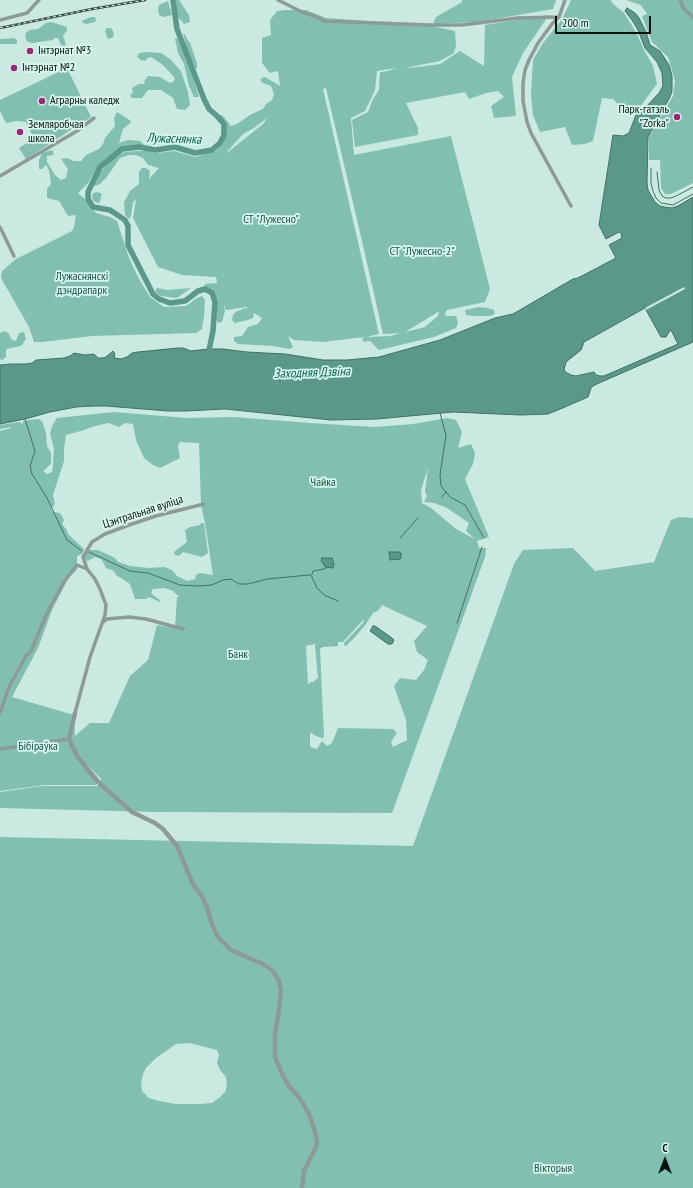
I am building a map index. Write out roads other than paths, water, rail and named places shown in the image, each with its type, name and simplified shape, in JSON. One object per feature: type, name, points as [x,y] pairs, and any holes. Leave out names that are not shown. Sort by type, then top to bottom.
[{"type":"street","points":[[0,20],[27,13],[39,0]]},
{"type":"street","points":[[278,0],[302,12],[324,20],[462,25],[518,18],[560,16]]},
{"type":"street","points":[[565,0],[560,16],[538,43],[529,60],[525,70],[523,83],[523,101],[531,133],[571,206]]},
{"type":"street","points":[[680,0],[684,9],[693,17]]},
{"type":"street","points":[[0,176],[77,131],[94,118]]},
{"type":"street","points":[[0,227],[14,256]]},
{"type":"street","name":"Цэнтральная вуліца","points":[[0,713],[9,687],[26,656],[31,651],[47,613],[72,570],[83,557],[92,542],[116,529],[156,516],[204,504]]},
{"type":"street","points":[[83,557],[87,568],[95,579],[106,605],[105,615],[90,657],[69,739],[77,756],[97,781],[132,812],[155,823],[163,829],[178,846],[192,884],[202,897],[217,936],[231,950],[263,964],[273,971],[279,981],[279,1011],[275,1033],[275,1057],[289,1086],[301,1100],[309,1114],[317,1141],[316,1148],[304,1171],[302,1188]]},
{"type":"street","points":[[77,565],[87,568]]},
{"type":"street","points":[[101,624],[107,619],[129,616],[183,629]]},
{"type":"street","points":[[0,750],[69,739]]},
{"type":"water","name":"Заходняя Дзвіна","points":[[627,8],[635,13],[639,18],[646,32],[650,45],[660,51],[669,65],[672,76],[672,91],[670,97],[648,137],[647,183],[648,190],[655,202],[660,206],[672,208],[693,197],[693,342],[599,383],[591,388],[588,397],[548,414],[521,415],[453,412],[377,419],[331,420],[225,409],[168,411],[94,406],[76,407],[0,424],[0,365],[26,364],[32,363],[36,360],[64,358],[74,353],[85,355],[94,354],[98,358],[103,358],[113,351],[115,354],[114,358],[121,359],[132,353],[178,348],[191,351],[223,349],[285,354],[323,360],[347,360],[379,357],[440,340],[495,318],[513,314],[573,279],[578,278],[616,258],[609,245],[622,238],[621,233],[619,232],[606,239],[599,225],[613,135],[623,136],[629,133],[636,115],[646,107],[659,93],[663,86],[662,73],[657,62],[645,48],[638,30],[625,11]],"holes":[[[645,308],[661,337],[666,337],[671,330],[678,344],[604,376],[596,375],[594,372],[576,376],[571,375],[564,370],[566,362],[581,350],[584,342]]]},
{"type":"water","points":[[389,552],[401,553],[401,558],[390,560]]},
{"type":"water","points":[[322,558],[332,558],[334,564],[333,568],[325,567],[321,561]]},
{"type":"water","points":[[373,626],[392,638],[394,640],[392,644],[388,644],[370,631]]},
{"type":"waterway","name":"Лужаснянка","points":[[173,0],[177,29],[204,99],[209,109],[224,124],[224,135],[220,143],[212,150],[195,153],[175,147],[156,150],[139,147],[122,149],[100,167],[88,192],[88,199],[93,207],[110,210],[125,220],[128,226],[128,245],[153,294],[159,299],[170,303],[185,301],[198,291],[205,289],[212,293],[215,302],[213,331],[208,355]]},
{"type":"waterway","points":[[651,168],[651,183],[653,191],[656,198],[661,203],[673,205],[693,194]]},
{"type":"waterway","points":[[657,172],[659,190],[662,196],[666,198],[676,196],[693,187]]},
{"type":"waterway","points":[[440,413],[446,435],[440,475],[441,486],[450,497],[465,505],[484,538]]},
{"type":"waterway","points":[[25,419],[35,451],[30,466],[32,474],[47,498],[67,540],[82,551]]},
{"type":"waterway","points":[[442,497],[446,492]]},
{"type":"waterway","points":[[400,538],[418,518]]},
{"type":"waterway","points":[[457,623],[482,547]]},
{"type":"waterway","points":[[89,552],[130,571],[148,573],[180,585],[212,585],[223,580],[231,579],[239,584],[248,584],[267,579],[311,575],[317,588],[324,595],[338,601]]},
{"type":"waterway","points":[[312,574],[313,571],[326,568]]},
{"type":"railway","points":[[0,28],[92,9],[145,0]]},
{"type":"place","name":"Інтэрнат №3","points":[[30,51]]},
{"type":"place","name":"Інтэрнат №2","points":[[14,68]]},
{"type":"place","name":"Аграрны каледж","points":[[42,101]]},
{"type":"place","name":"Парк-гатэль \"Zorka\"","points":[[677,117]]},
{"type":"place","name":"Земляробчая школа","points":[[20,132]]},
{"type":"park label","name":"СТ \"Лужесно\"","points":[[271,220]]},
{"type":"park label","name":"СТ \"Лужесно-2\"","points":[[422,252]]},
{"type":"park label","name":"Лужаснянскі дэндрапарк","points":[[82,284]]},
{"type":"park label","name":"Чайка","points":[[323,483]]},
{"type":"park label","name":"Банк","points":[[238,655]]},
{"type":"park label","name":"Бібіраўка","points":[[38,747]]},
{"type":"park label","name":"Вікторыя","points":[[553,1169]]}]
